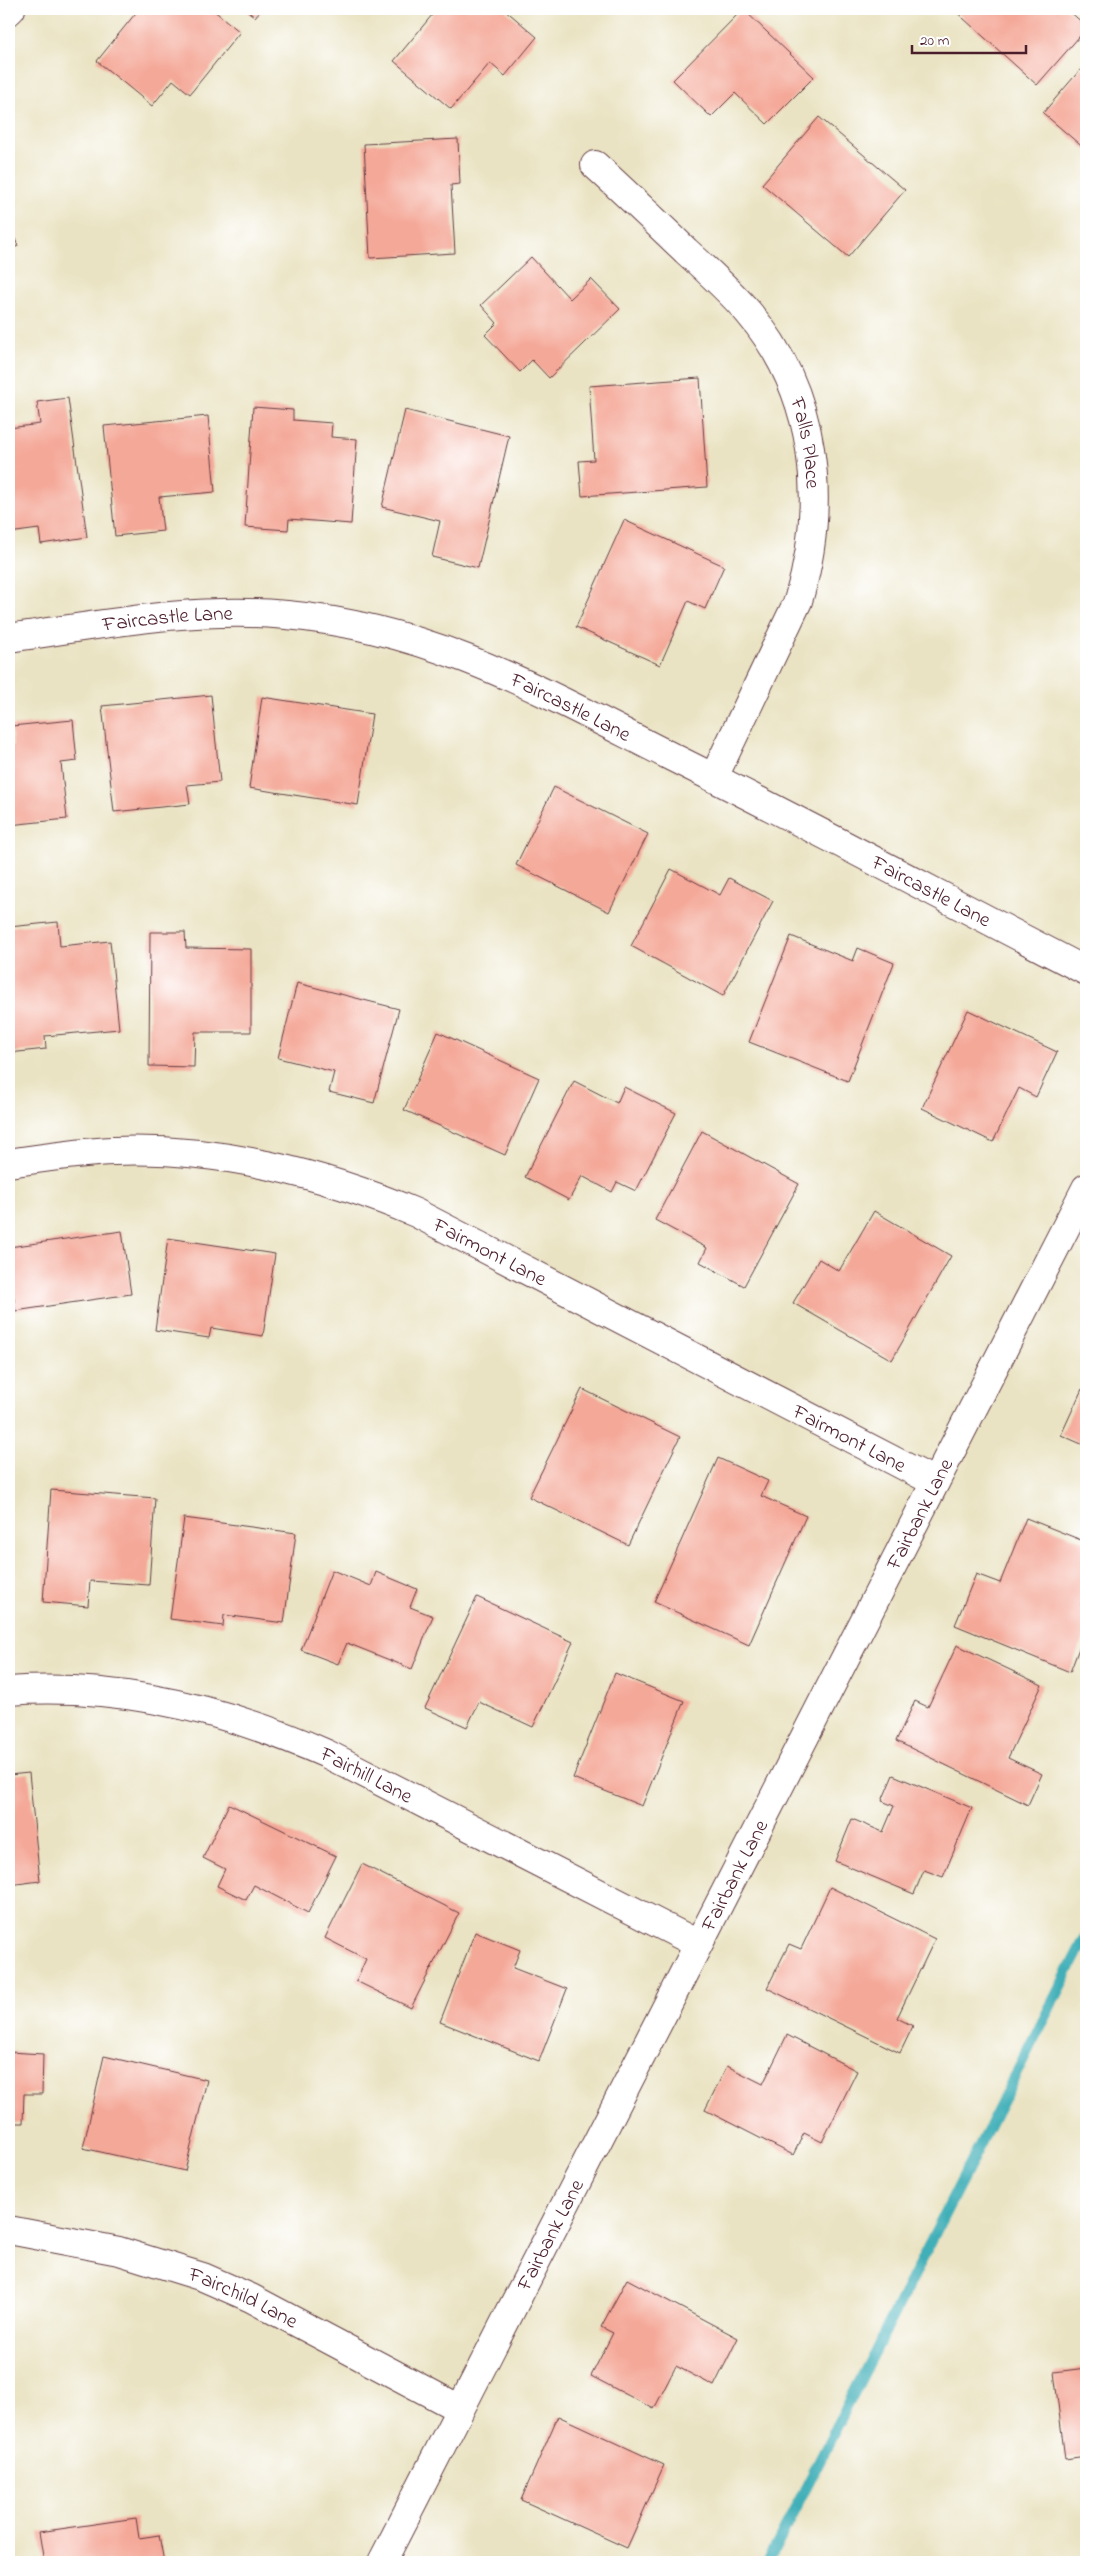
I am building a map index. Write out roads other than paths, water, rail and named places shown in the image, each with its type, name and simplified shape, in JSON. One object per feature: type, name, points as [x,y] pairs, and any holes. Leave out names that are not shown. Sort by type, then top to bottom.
[{"type":"street","name":"Falls Place","points":[[595,165],[749,312],[766,335],[790,379],[800,403],[813,455],[814,515],[806,574],[798,602],[714,777]]},
{"type":"street","name":"Faircastle Lane","points":[[9,638],[208,613],[285,614],[352,624],[432,645],[504,672],[714,777],[1086,972]]},
{"type":"street","name":"Fairmont Lane","points":[[9,1163],[114,1151],[189,1153],[271,1167],[356,1189],[416,1214],[935,1482]]},
{"type":"street","name":"Fairbank Lane","points":[[382,2562],[1086,1188]]},
{"type":"street","name":"Fairhill Lane","points":[[9,1691],[88,1690],[120,1694],[196,1709],[281,1734],[326,1754],[698,1944]]},
{"type":"street","name":"Fairchild Lane","points":[[9,2230],[110,2248],[203,2277],[251,2298],[460,2409]]},
{"type":"waterway","points":[[768,2562],[1086,1936]]}]
